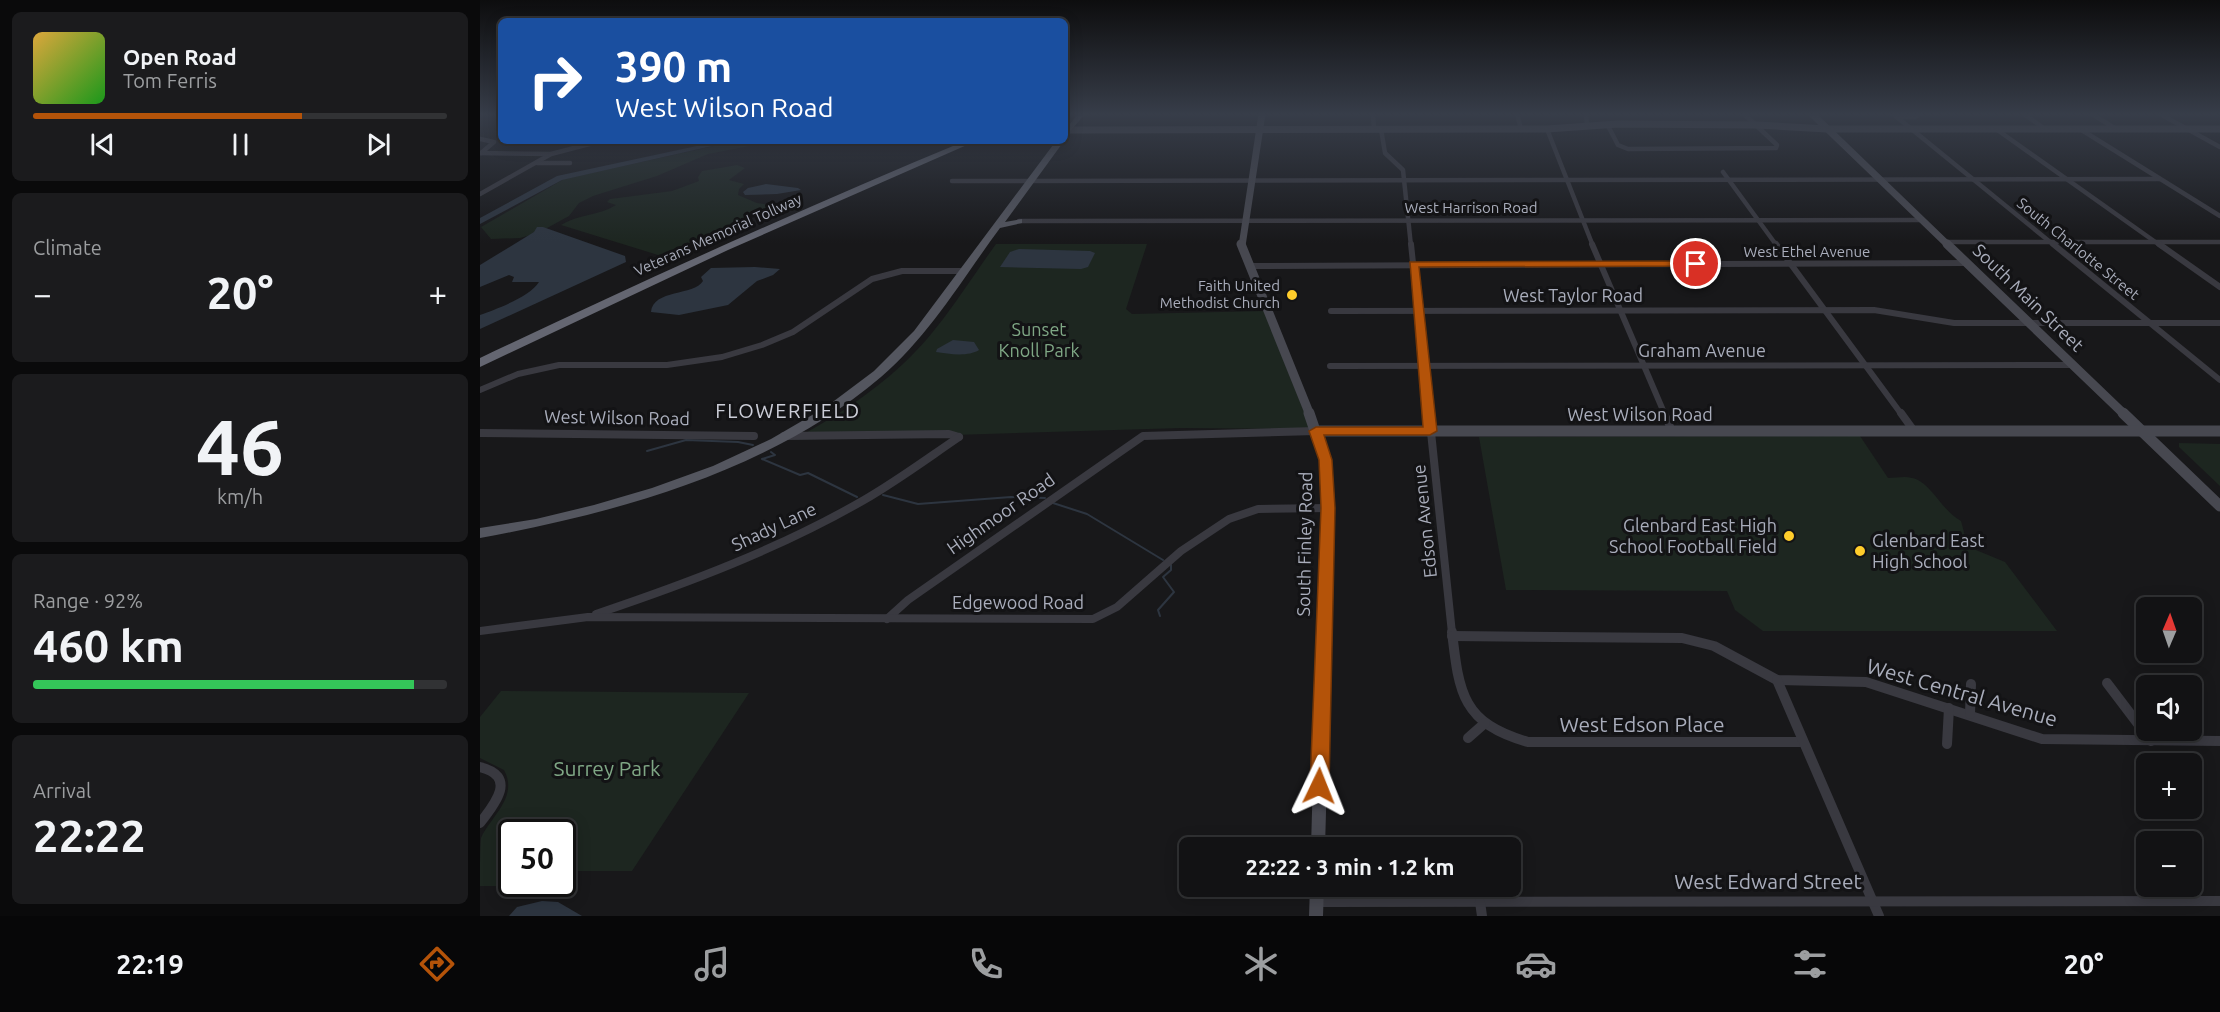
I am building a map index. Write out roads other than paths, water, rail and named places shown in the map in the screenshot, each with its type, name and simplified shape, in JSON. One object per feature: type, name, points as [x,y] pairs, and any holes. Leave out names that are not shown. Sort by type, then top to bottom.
[{"type":"highway","name":"Veterans Memorial Tollway","points":[[480,354],[748,230],[921,157]]},
{"type":"highway","name":"Veterans Memorial Tollway","points":[[480,363],[751,236],[935,157]]},
{"type":"main road","points":[[480,532],[550,520],[630,499],[697,475],[783,436],[837,405],[876,376],[918,333],[1048,157]]},
{"type":"main road","points":[[1003,217],[1019,221]]},
{"type":"main road","points":[[996,227],[1019,221]]},
{"type":"street","points":[[480,194],[546,157]]},
{"type":"street","name":"South Finley Road","points":[[1256,157],[1241,243],[1316,431],[1325,460],[1328,508],[1318,837]]},
{"type":"street","name":"Edson Avenue","points":[[1388,157],[1402,168],[1404,180],[1456,667]]},
{"type":"street","points":[[1557,157],[1672,431]]},
{"type":"street","name":"South Main Street","points":[[1857,157],[2218,503]]},
{"type":"street","name":"South Charlotte Street","points":[[1945,157],[2220,380]]},
{"type":"street","points":[[2035,157],[2220,287]]},
{"type":"street","points":[[2124,157],[2220,216]]},
{"type":"street","points":[[536,163],[570,163]]},
{"type":"street","points":[[1723,172],[1914,431]]},
{"type":"street","points":[[952,181],[2160,179]]},
{"type":"street","points":[[2207,208],[2220,208]]},
{"type":"street","name":"West Harrison Road","points":[[1019,221],[1923,220]]},
{"type":"street","points":[[1946,243],[2220,242]]},
{"type":"street","name":"West Ethel Avenue","points":[[1250,266],[1968,263]]},
{"type":"street","points":[[480,390],[512,376],[560,365],[667,365],[728,355],[762,345],[793,332],[872,279],[902,271],[963,271]]},
{"type":"street","name":"West Taylor Road","points":[[1331,311],[1884,311],[1954,323],[2220,323]]},
{"type":"street","name":"Graham Avenue","points":[[1330,366],[2074,365]]},
{"type":"street","name":"West Wilson Road","points":[[1137,439],[1161,434],[1316,431],[2220,431]]},
{"type":"street","name":"West Wilson Road","points":[[480,433],[754,435]]},
{"type":"street","name":"Shady Lane","points":[[588,617],[723,569],[793,537],[867,499],[959,437],[950,434],[783,436]]},
{"type":"street","name":"Highmoor Road","points":[[887,619],[908,600],[1137,439]]},
{"type":"street","name":"Edgewood Road","points":[[588,617],[1093,619],[1118,607],[1181,550],[1229,519],[1258,509],[1328,508]]},
{"type":"street","points":[[480,631],[588,617]]},
{"type":"street","name":"West Central Avenue","points":[[1452,636],[1682,638],[1714,646],[1777,680],[1866,682],[2052,740],[2136,741]]},
{"type":"street","name":"West Edson Place","points":[[1456,667],[1459,689],[1464,700],[1485,723],[1520,740],[1546,743],[1803,742]]},
{"type":"street","points":[[1777,680],[1879,916]]},
{"type":"street","points":[[2107,683],[2136,721]]},
{"type":"street","points":[[1970,714],[1971,684]]},
{"type":"street","points":[[1947,744],[1949,708]]},
{"type":"street","points":[[1468,738],[1485,723]]},
{"type":"street","name":"West Central Avenue","points":[[2202,741],[2220,741]]},
{"type":"street","points":[[480,767],[493,770],[499,775],[501,787],[496,801],[480,823]]},
{"type":"street","name":"West Edward Street","points":[[1316,902],[2220,901]]},
{"type":"street","points":[[1480,902],[1482,916]]},
{"type":"waterway","points":[[480,221],[560,178],[658,157]]},
{"type":"waterway","points":[[647,451],[686,440],[738,442],[753,445]]},
{"type":"waterway","points":[[771,452],[775,455],[762,459],[800,475],[808,473],[857,497]]},
{"type":"waterway","points":[[883,495],[918,504],[1011,497],[1045,498]]},
{"type":"waterway","points":[[1053,503],[1087,514],[1163,560]]},
{"type":"waterway","points":[[1160,616],[1158,610],[1174,592],[1163,577],[1171,570],[1171,565]]},
{"type":"place","name":"Faith United Methodist Church","points":[[1292,295]]},
{"type":"place","name":"Glenbard East High School Football Field","points":[[1789,536]]},
{"type":"place","name":"Glenbard East High School","points":[[1860,551]]},
{"type":"district","name":"FLOWERFIELD","points":[[788,411]]},
{"type":"park label","name":"Sunset Knoll Park","points":[[1039,340]]},
{"type":"park label","name":"Surrey Park","points":[[607,769]]}]
